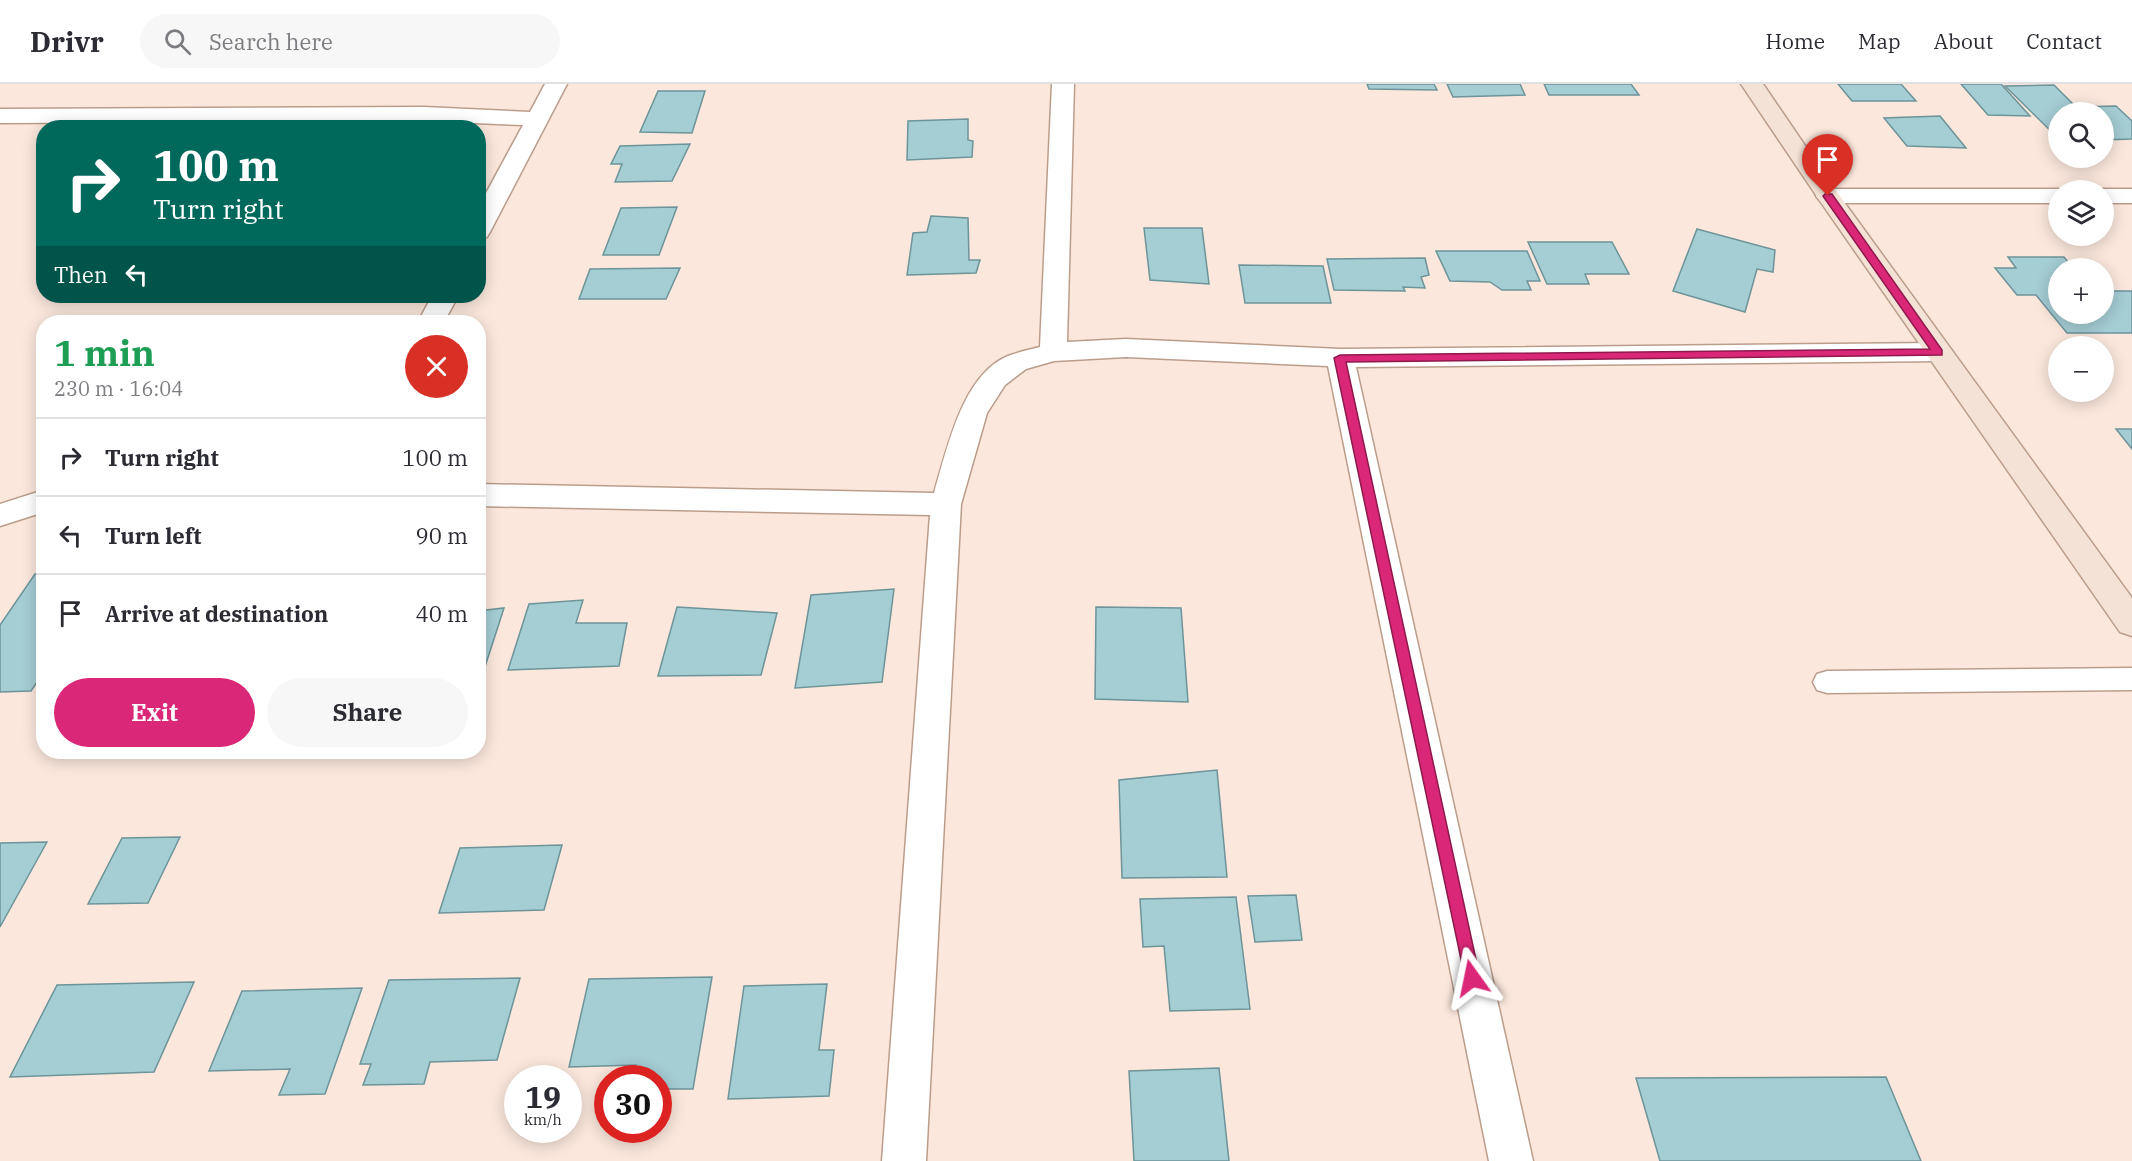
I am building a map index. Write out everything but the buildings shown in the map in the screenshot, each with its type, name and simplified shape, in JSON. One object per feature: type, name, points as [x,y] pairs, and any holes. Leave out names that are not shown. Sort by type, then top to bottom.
[{"type":"street","points":[[486,217],[556,84]]},
{"type":"street","points":[[1053,352],[1063,84]]},
{"type":"street","points":[[1752,84],[1828,196],[2132,623]]},
{"type":"street","points":[[0,116],[424,114],[538,119]]},
{"type":"street","points":[[1828,196],[2048,196]]},
{"type":"street","points":[[2114,196],[2132,196]]},
{"type":"street","points":[[904,1161],[946,504],[973,413],[995,379],[1016,363],[1053,352],[1126,348],[1340,358],[1938,352]]},
{"type":"street","points":[[1340,358],[1511,1161]]},
{"type":"street","points":[[486,495],[946,504]]},
{"type":"street","points":[[0,515],[36,504]]},
{"type":"lane","points":[[1827,681],[2132,679]]},
{"type":"route","points":[[1472,978],[1340,358],[1938,352],[1828,196]]}]
